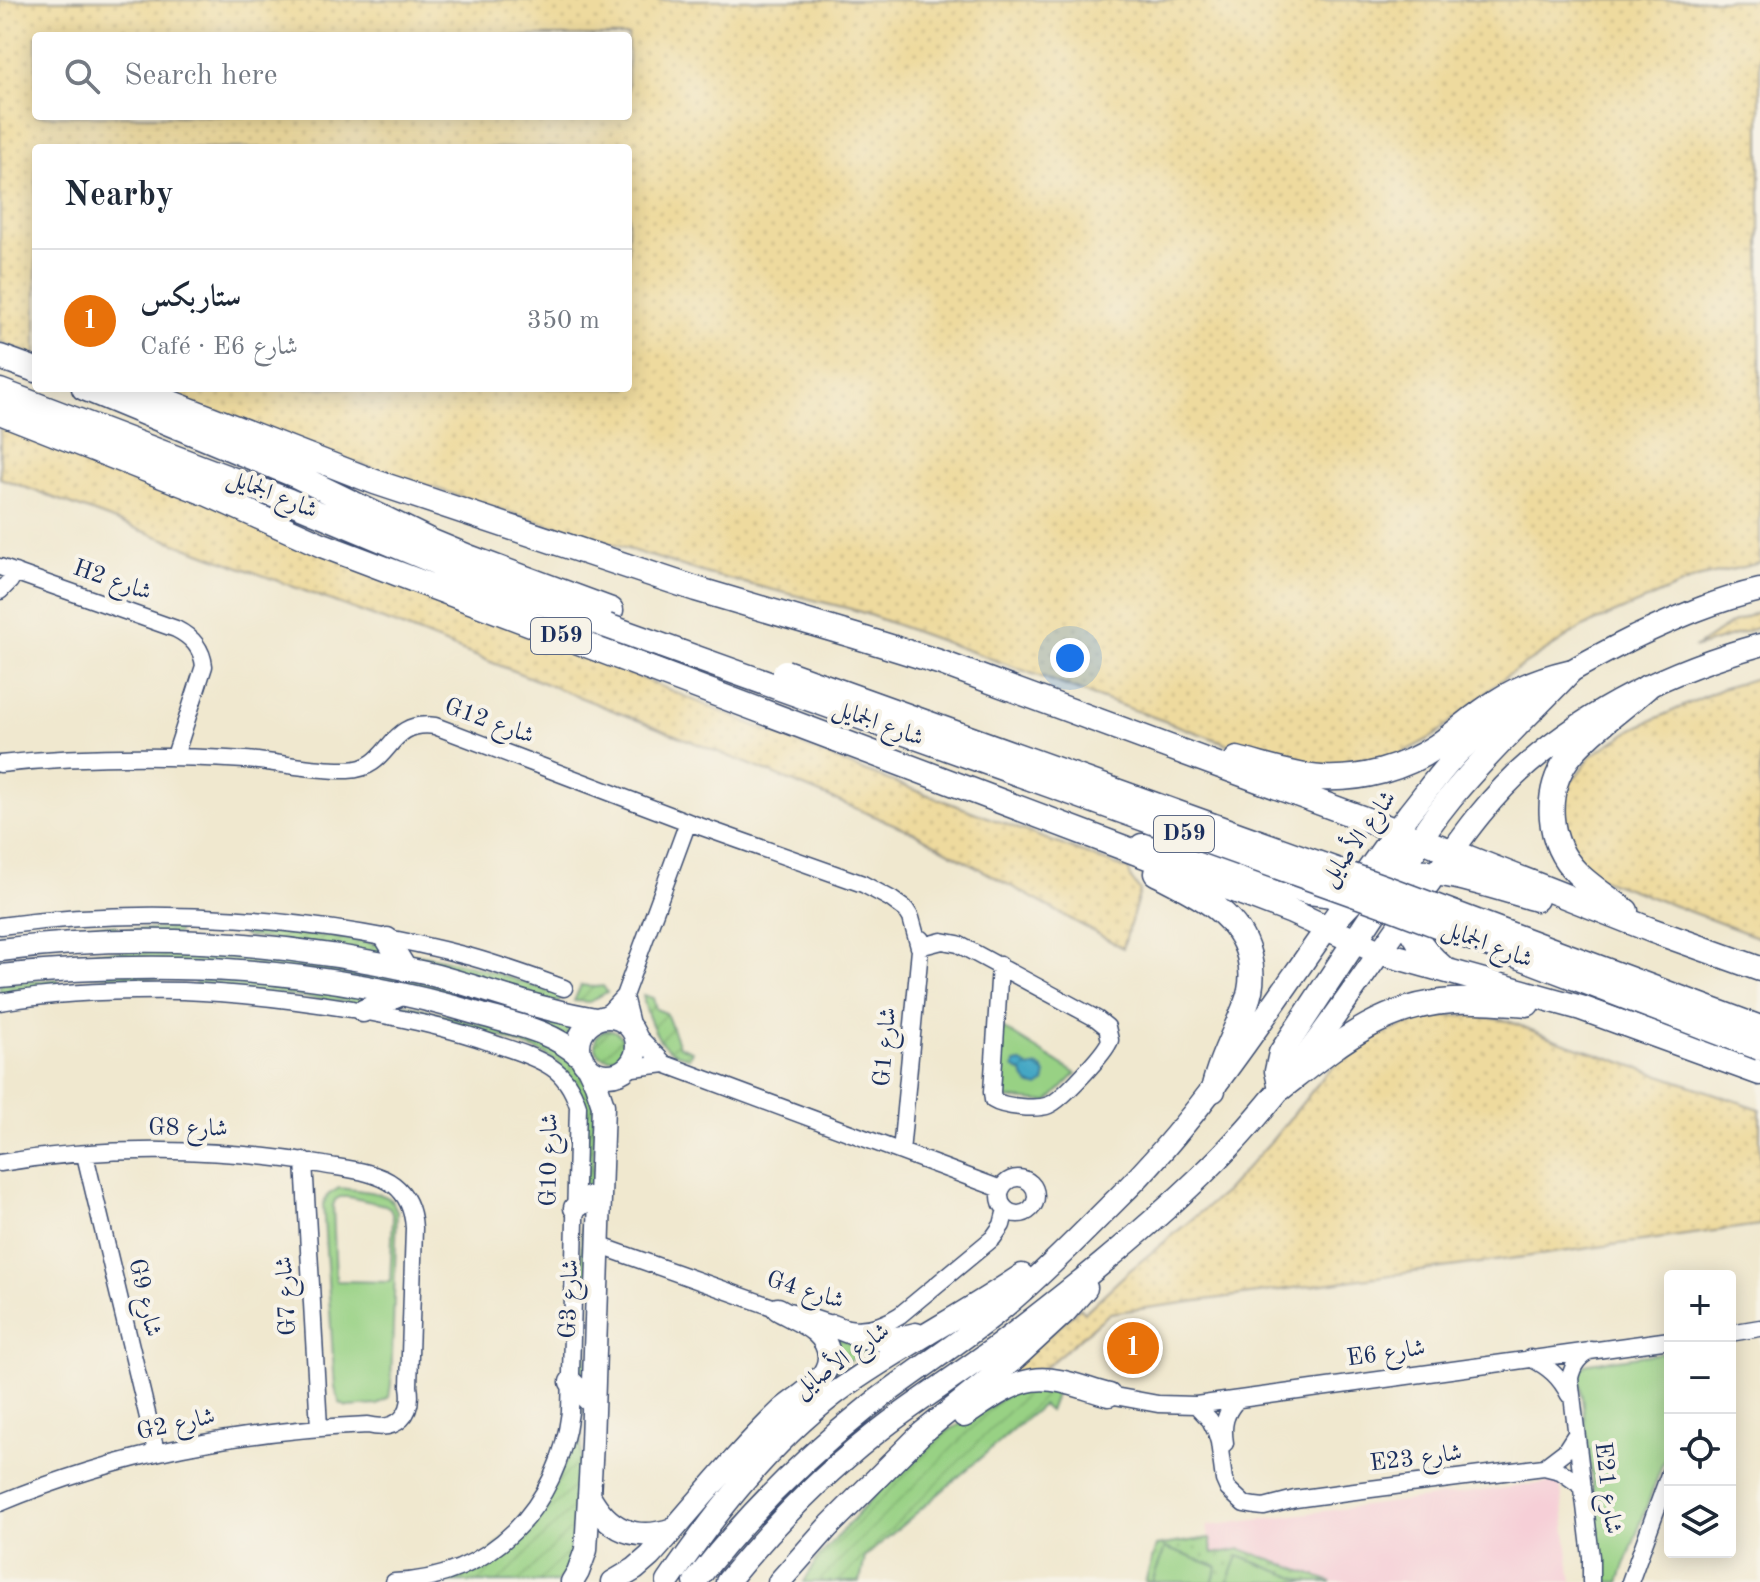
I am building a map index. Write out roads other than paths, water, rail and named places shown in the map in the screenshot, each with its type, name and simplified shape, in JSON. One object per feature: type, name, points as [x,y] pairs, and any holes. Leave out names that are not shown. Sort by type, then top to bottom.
[{"type":"main road","points":[[0,357],[32,369]]},
{"type":"main road","name":"شارع الجمايل","points":[[0,391],[245,484],[464,574],[610,618],[1389,889],[1760,1028]]},
{"type":"main road","name":"شارع الجمايل","points":[[94,392],[283,470],[430,541],[610,618],[1760,1048]]},
{"type":"main road","points":[[126,392],[164,400],[375,482],[696,589],[925,658],[1451,851],[1651,930],[1760,969]]},
{"type":"main road","name":"D59","points":[[0,412],[196,489],[337,551],[1292,912],[1379,952],[1581,1008],[1760,1073]]},
{"type":"main road","name":"شارع الأصايل","points":[[1352,897],[1430,786],[1460,752],[1524,699],[1609,650],[1691,612],[1732,596],[1760,590]]},
{"type":"main road","points":[[1127,849],[1164,846],[1309,892],[1352,897],[1407,878],[1451,851],[1482,811],[1526,766],[1573,729],[1647,687],[1722,655],[1760,645]]},
{"type":"main road","points":[[1191,757],[1217,755],[1311,777],[1376,774],[1421,755],[1522,687],[1569,672]]},
{"type":"main road","points":[[727,1582],[782,1518],[849,1455],[908,1409],[1000,1345],[1117,1250],[1203,1175],[1243,1133],[1281,1088],[1406,915],[1407,878],[1420,840],[1466,779],[1569,672]]},
{"type":"main road","points":[[1647,687],[1567,759],[1557,779],[1552,801],[1552,823],[1557,842],[1578,874],[1651,930]]},
{"type":"main road","points":[[1396,831],[1407,878],[1406,915],[1422,946],[1447,971]]},
{"type":"main road","points":[[1127,849],[1152,871],[1217,908],[1234,923],[1245,941],[1252,970],[1250,991],[1219,1067],[1213,1090]]},
{"type":"main road","points":[[1407,878],[1651,930]]},
{"type":"main road","points":[[1281,1088],[1277,1071],[1281,1053],[1373,914],[1407,878]]},
{"type":"main road","points":[[1327,928],[1352,897]]},
{"type":"main road","name":"شارع الأصايل","points":[[695,1582],[754,1511],[807,1460],[869,1406],[1000,1310],[1149,1166],[1213,1090],[1327,928]]},
{"type":"main road","points":[[387,939],[406,970]]},
{"type":"main road","points":[[0,950],[121,941],[232,943],[301,951],[444,978],[552,1010],[599,1018],[614,1017],[623,1020],[634,1031],[637,1053],[623,1071],[595,1072],[563,1043],[535,1031],[402,994],[305,977],[192,967],[122,967],[0,976]]},
{"type":"main road","points":[[363,1011],[402,994]]},
{"type":"main road","points":[[1281,1088],[1367,1025],[1422,1005],[1481,1001],[1581,1008]]},
{"type":"main road","points":[[584,1062],[580,1040],[583,1031],[599,1018]]},
{"type":"main road","name":"G3 شارع","points":[[572,1582],[586,1550],[603,1105],[584,1062]]},
{"type":"main road","name":"G3 شارع","points":[[603,1105],[623,1071]]},
{"type":"main road","points":[[575,1208],[589,1198],[599,1196]]},
{"type":"main road","name":"شارع الأصايل","points":[[668,1582],[703,1531],[768,1454],[802,1421],[839,1391],[1019,1277],[1088,1227]]},
{"type":"main road","points":[[783,1579],[827,1528],[922,1433],[993,1377],[1065,1312],[1117,1250]]},
{"type":"main road","points":[[613,1582],[650,1556],[751,1440],[824,1374],[829,1353],[823,1337],[778,1309]]},
{"type":"main road","points":[[833,1326],[881,1341],[936,1328]]},
{"type":"main road","points":[[890,1466],[987,1401],[1033,1380],[1050,1380],[1117,1397]]},
{"type":"main road","points":[[571,1382],[592,1403]]},
{"type":"main road","points":[[589,1495],[596,1509],[621,1529],[647,1535],[673,1529]]},
{"type":"main road","points":[[649,1582],[703,1531]]},
{"type":"street","points":[[0,591],[10,581],[7,570]]},
{"type":"street","name":"H2 شارع","points":[[7,570],[176,629],[195,642],[201,651],[204,666],[175,756]]},
{"type":"street","name":"G12 شارع","points":[[0,764],[79,757],[175,756],[353,770],[374,762],[405,729],[425,724],[863,884],[906,910],[919,947]]},
{"type":"street","points":[[599,1018],[624,996],[688,822]]},
{"type":"street","points":[[0,926],[81,917],[183,916],[291,924],[387,939],[471,957],[564,988]]},
{"type":"street","points":[[919,947],[950,941],[1000,965],[1107,1027],[1110,1040],[1104,1051],[1060,1098],[1048,1106],[1001,1105],[993,1100],[1000,965]]},
{"type":"street","name":"G1 شارع","points":[[901,1152],[919,947]]},
{"type":"street","name":"G10 شارع","points":[[0,1002],[68,994],[184,991],[274,998],[363,1011],[425,1023],[485,1040],[543,1063],[559,1073],[571,1088],[578,1106],[570,1412],[562,1453],[541,1500],[525,1522],[505,1541],[459,1569],[435,1577],[394,1582]]},
{"type":"street","points":[[624,996],[634,1031],[665,1064],[1001,1189]]},
{"type":"street","points":[[623,1071],[665,1064]]},
{"type":"street","name":"G8 شارع","points":[[0,1163],[140,1151],[195,1151],[304,1161],[373,1175]]},
{"type":"street","name":"G9 شارع","points":[[85,1155],[156,1451]]},
{"type":"street","name":"G7 شارع","points":[[304,1161],[319,1427]]},
{"type":"street","name":"G2 شارع","points":[[0,1501],[156,1451],[244,1435],[319,1427],[386,1427],[401,1419],[410,1404],[414,1228],[418,1210],[413,1193],[399,1180],[373,1175]]},
{"type":"street","points":[[1024,1178],[1032,1183],[1036,1201],[1032,1209],[1014,1214],[1006,1209],[1000,1196],[1007,1182],[1024,1178]]},
{"type":"street","name":"G4 شارع","points":[[598,1245],[778,1309],[833,1326],[862,1329],[885,1324],[900,1315],[993,1238],[1002,1225],[1006,1209]]},
{"type":"street","points":[[1736,1332],[1760,1328]]},
{"type":"street","name":"E6 شارع","points":[[1117,1397],[1158,1404],[1207,1404],[1664,1341]]},
{"type":"street","name":"E21 شارع","points":[[1591,1350],[1578,1360],[1570,1378],[1591,1557],[1591,1582]]},
{"type":"street","name":"E21 شارع","points":[[1530,1358],[1551,1369],[1572,1400]]},
{"type":"street","points":[[1207,1404],[1217,1427],[1237,1400]]},
{"type":"street","name":"E23 شارع","points":[[1217,1427],[1233,1477],[1240,1487],[1260,1498],[1295,1499],[1544,1467]]},
{"type":"street","points":[[1544,1467],[1565,1451],[1576,1434]]},
{"type":"street","points":[[1544,1467],[1568,1475],[1583,1487]]},
{"type":"street","points":[[1630,1582],[1665,1486]]},
{"type":"water","points":[[1020,1062],[1030,1068],[1037,1066],[1043,1069],[1046,1074],[1044,1083],[1038,1087],[1028,1084],[1014,1067],[1015,1063]]},
{"type":"place","name":"ستاربكس","points":[[1133,1348]]}]
